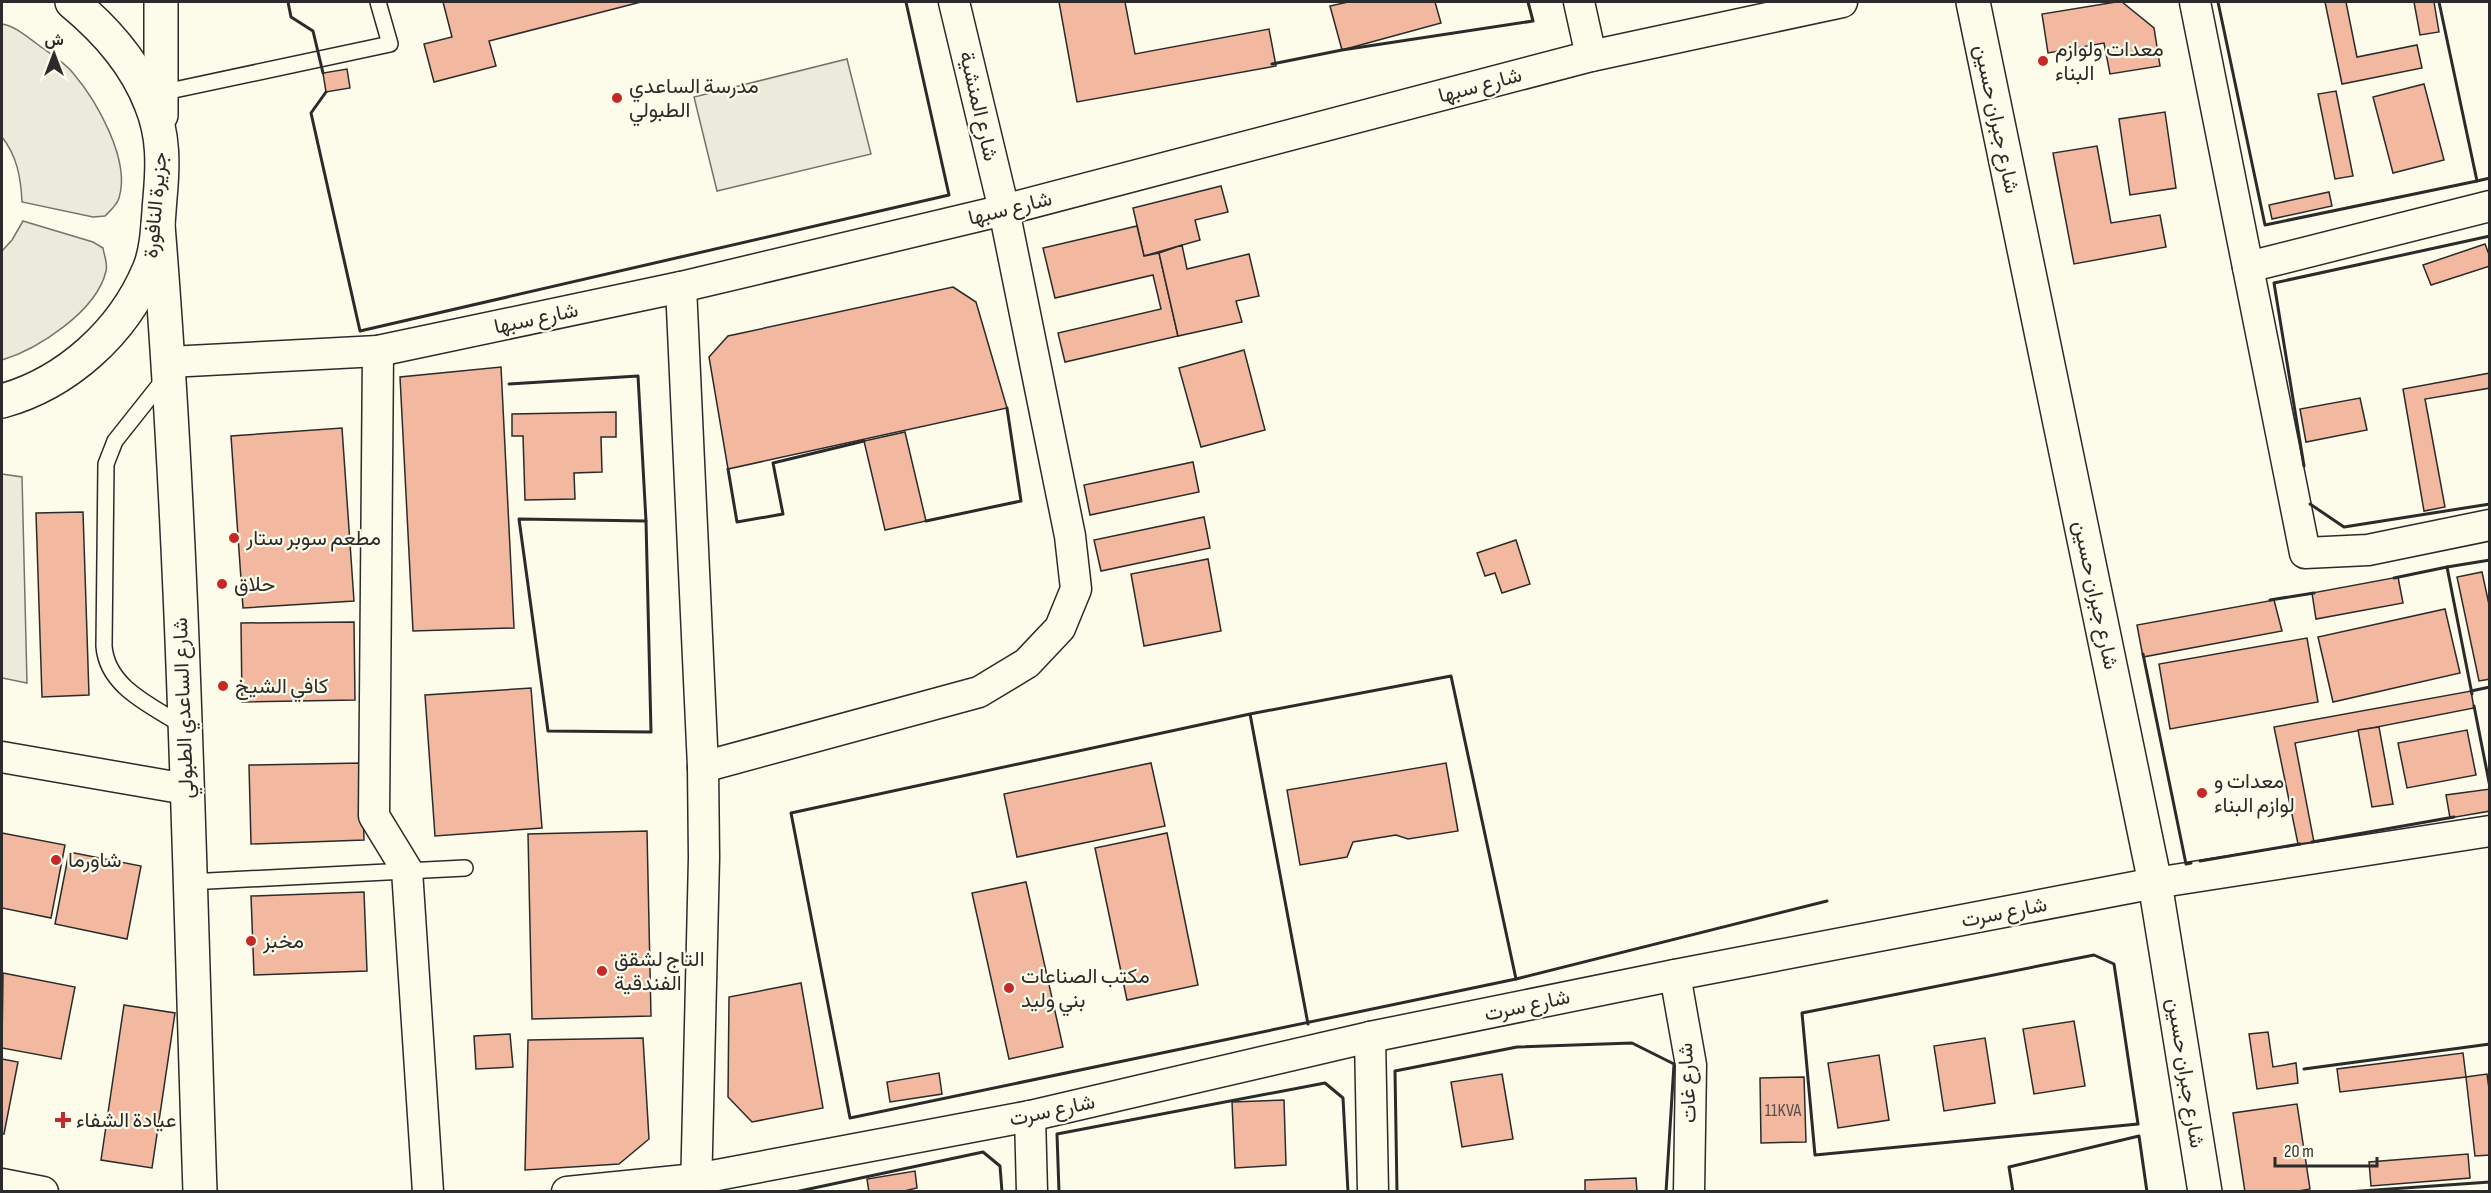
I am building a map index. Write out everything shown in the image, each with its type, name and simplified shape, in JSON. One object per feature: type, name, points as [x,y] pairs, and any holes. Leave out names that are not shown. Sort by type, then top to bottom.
[{"type":"main road","name":"جزيرة النافورة","points":[[2,401],[19,396],[61,375],[98,346],[128,309],[150,268],[158,225],[163,150],[152,105],[131,64],[102,27],[72,2]]},
{"type":"main road","points":[[160,2],[160,93],[163,150]]},
{"type":"main road","name":"شارع جبران حسين","points":[[1973,2],[2156,883],[2205,1191]]},
{"type":"main road","name":"شارع الساعدي الطبولي","points":[[158,225],[169,367],[185,727],[200,1191]]},
{"type":"street","name":"شارع المنشية","points":[[703,767],[979,692],[1027,663],[1060,628],[1077,590],[1070,536],[1004,210],[954,2]]},
{"type":"street","points":[[1579,2],[1591,56]]},
{"type":"street","name":"شارع سبها","points":[[169,367],[378,351],[681,287],[1004,210],[1591,56],[1842,2]]},
{"type":"street","points":[[2195,2],[2305,553],[2368,550],[2490,525]]},
{"type":"street","points":[[2248,267],[2490,206]]},
{"type":"street","points":[[681,287],[703,767],[704,858],[696,1185]]},
{"type":"street","points":[[378,351],[374,816],[407,870],[428,1191]]},
{"type":"street","points":[[2,757],[186,789]]},
{"type":"street","name":"شارع سرت","points":[[567,1191],[696,1185],[1030,1116],[1370,1037],[1675,975],[2156,883],[2490,831]]},
{"type":"street","name":"شارع غات","points":[[1675,975],[1691,1065],[1689,1191]]},
{"type":"street","points":[[1370,1037],[1373,1191]]},
{"type":"street","points":[[1030,1116],[1032,1191]]},
{"type":"street","points":[[2,1184],[43,1191]]},
{"type":"lane","points":[[160,93],[390,44],[378,2]]},
{"type":"lane","points":[[169,367],[115,441],[106,464],[104,646],[108,668],[123,686],[185,727]]},
{"type":"lane","points":[[189,882],[465,868]]},
{"type":"shaded area","points":[[2,24],[20,32],[65,65],[82,85],[101,114],[116,149],[121,183],[118,201],[105,216],[93,217],[22,202],[17,168],[2,137]]},
{"type":"shaded area","points":[[847,59],[871,154],[717,191],[694,97]]},
{"type":"shaded area","points":[[23,221],[93,242],[103,248],[106,268],[100,286],[79,314],[48,338],[2,360],[2,251],[12,240]]},
{"type":"shaded area","points":[[2,474],[22,477],[27,683],[2,678]]},
{"type":"building","points":[[443,2],[641,2],[489,41],[496,66],[434,82],[424,44],[452,37]]},
{"type":"building","points":[[1059,2],[1125,2],[1135,54],[1269,29],[1276,66],[1077,102]]},
{"type":"building","points":[[1348,2],[1435,2],[1441,23],[1342,50],[1330,6]]},
{"type":"building","points":[[2122,2],[2154,28],[2160,66],[2110,74],[2104,43],[2048,53],[2042,14]]},
{"type":"building","points":[[2325,2],[2346,2],[2357,57],[2417,45],[2422,68],[2342,84]]},
{"type":"building","points":[[2414,2],[2434,2],[2439,32],[2420,35]]},
{"type":"building","points":[[347,69],[350,88],[326,92],[323,73]]},
{"type":"building","points":[[2424,84],[2444,160],[2393,173],[2373,97]]},
{"type":"building","points":[[2336,91],[2353,176],[2335,179],[2318,94]]},
{"type":"building","points":[[2165,112],[2176,188],[2130,195],[2119,119]]},
{"type":"building","points":[[2097,146],[2111,223],[2160,215],[2166,247],[2074,264],[2053,153]]},
{"type":"building","points":[[1221,186],[1228,212],[1195,220],[1200,240],[1144,256],[1133,208]]},
{"type":"building","points":[[2329,192],[2332,206],[2272,219],[2269,205]]},
{"type":"building","points":[[1137,226],[1144,256],[1159,253],[1178,336],[1065,362],[1058,333],[1161,309],[1153,275],[1055,298],[1043,248]]},
{"type":"building","points":[[2485,244],[2490,257],[2490,266],[2431,285],[2423,265]]},
{"type":"building","points":[[1182,245],[1187,269],[1249,254],[1259,296],[1236,301],[1242,322],[1178,336],[1159,253]]},
{"type":"building","points":[[953,287],[976,302],[1007,408],[728,469],[709,357],[728,336]]},
{"type":"building","points":[[1244,350],[1265,430],[1201,447],[1179,368]]},
{"type":"building","points":[[501,367],[514,628],[413,631],[400,377]]},
{"type":"building","points":[[2490,373],[2490,388],[2425,399],[2445,507],[2424,511],[2403,389]]},
{"type":"building","points":[[2360,398],[2367,430],[2306,442],[2300,409]]},
{"type":"building","points":[[616,412],[616,437],[601,437],[602,472],[574,473],[575,499],[525,500],[523,436],[512,436],[512,414]]},
{"type":"building","points":[[342,428],[354,601],[243,608],[231,436]]},
{"type":"building","points":[[905,432],[926,521],[885,530],[864,441]]},
{"type":"building","points":[[1193,462],[1199,492],[1090,515],[1084,485]]},
{"type":"building","points":[[83,512],[89,695],[42,697],[36,513]]},
{"type":"building","points":[[1204,517],[1210,548],[1101,571],[1094,540]]},
{"type":"building","points":[[1516,540],[1530,584],[1502,593],[1495,573],[1485,576],[1477,553]]},
{"type":"building","points":[[1208,559],[1221,631],[1144,646],[1131,574]]},
{"type":"building","points":[[2482,572],[2490,609],[2490,679],[2479,681],[2457,577]]},
{"type":"building","points":[[2398,577],[2403,603],[2316,619],[2312,593]]},
{"type":"building","points":[[2274,600],[2282,631],[2143,657],[2137,625]]},
{"type":"building","points":[[2445,609],[2460,673],[2333,702],[2318,637]]},
{"type":"building","points":[[354,622],[355,700],[242,702],[241,623]]},
{"type":"building","points":[[2307,638],[2318,702],[2170,729],[2159,664]]},
{"type":"building","points":[[531,688],[542,828],[435,836],[425,695]]},
{"type":"building","points":[[2471,691],[2474,708],[2295,743],[2314,842],[2298,844],[2274,727]]},
{"type":"building","points":[[2379,727],[2393,804],[2372,807],[2358,730]]},
{"type":"building","points":[[2467,730],[2476,775],[2407,788],[2398,743]]},
{"type":"building","points":[[362,763],[364,840],[251,844],[249,765]]},
{"type":"building","points":[[1151,763],[1165,826],[1017,857],[1004,794]]},
{"type":"building","points":[[1446,763],[1458,831],[1408,839],[1396,835],[1353,842],[1347,857],[1300,865],[1287,790]]},
{"type":"building","points":[[2490,789],[2490,811],[2450,818],[2446,795]]},
{"type":"building","points":[[647,831],[651,1016],[532,1019],[528,834]]},
{"type":"building","points":[[2,833],[65,845],[51,918],[2,908]]},
{"type":"building","points":[[1167,833],[1198,985],[1127,1000],[1095,848]]},
{"type":"building","points":[[69,852],[141,866],[127,939],[55,924]]},
{"type":"building","points":[[1026,882],[1063,1047],[1009,1059],[972,893]]},
{"type":"building","points":[[364,892],[367,971],[254,975],[251,896]]},
{"type":"building","points":[[3,973],[75,987],[61,1059],[2,1048]]},
{"type":"building","points":[[801,983],[823,1108],[752,1122],[728,1097],[729,997]]},
{"type":"building","points":[[124,1005],[175,1013],[152,1168],[101,1160]]},
{"type":"building","points":[[2074,1021],[2085,1086],[2034,1094],[2023,1029]]},
{"type":"building","points":[[2268,1032],[2273,1067],[2296,1063],[2298,1083],[2257,1089],[2249,1034]]},
{"type":"building","points":[[510,1034],[513,1067],[476,1069],[474,1036]]},
{"type":"building","points":[[643,1038],[649,1139],[619,1164],[525,1170],[528,1040]]},
{"type":"building","points":[[1985,1038],[1995,1103],[1944,1111],[1934,1046]]},
{"type":"building","points":[[2463,1053],[2466,1077],[2340,1092],[2337,1069]]},
{"type":"building","points":[[1879,1055],[1889,1120],[1838,1128],[1828,1063]]},
{"type":"building","points":[[2,1059],[18,1062],[4,1134],[2,1134]]},
{"type":"building","points":[[939,1073],[942,1094],[890,1102],[887,1082]]},
{"type":"building","points":[[1502,1074],[1513,1139],[1462,1147],[1451,1082]]},
{"type":"building","points":[[2487,1074],[2490,1096],[2490,1155],[2475,1156],[2466,1077]]},
{"type":"building","points":[[1804,1077],[1806,1142],[1761,1143],[1760,1078]]},
{"type":"building","points":[[1284,1100],[1286,1165],[1235,1168],[1232,1102]]},
{"type":"building","points":[[2297,1104],[2310,1189],[2293,1192],[2245,1192],[2233,1113]]},
{"type":"building","points":[[2468,1154],[2470,1178],[2371,1186],[2369,1162]]},
{"type":"building","points":[[915,1171],[917,1188],[900,1192],[869,1192],[867,1179]]},
{"type":"building","points":[[1636,1178],[1637,1192],[1585,1192],[1585,1180]]},
{"type":"wall","points":[[288,2],[291,17],[313,31],[323,73]]},
{"type":"wall","points":[[326,92],[311,113],[360,331],[949,195],[906,2]]},
{"type":"wall","points":[[1272,64],[1342,50],[1533,21],[1528,2]]},
{"type":"wall","points":[[2218,2],[2265,225],[2477,181],[2439,2]]},
{"type":"wall","points":[[2477,181],[2490,178]]},
{"type":"wall","points":[[2304,466],[2274,283],[2490,236]]},
{"type":"wall","points":[[509,384],[638,376],[646,521]]},
{"type":"wall","points":[[926,521],[1021,501],[1007,408]]},
{"type":"wall","points":[[728,469],[737,522],[783,514],[773,463],[864,441]]},
{"type":"wall","points":[[2310,504],[2344,527],[2490,504]]},
{"type":"wall","points":[[519,519],[646,521],[651,732],[548,731],[519,519]]},
{"type":"wall","points":[[2447,567],[2490,560]]},
{"type":"wall","points":[[2394,578],[2447,567],[2472,694]]},
{"type":"wall","points":[[2270,600],[2314,593]]},
{"type":"wall","points":[[2143,654],[2186,864],[2191,863]]},
{"type":"wall","points":[[1250,714],[1451,676],[1516,979],[850,1118],[791,813],[1250,714],[1308,1024]]},
{"type":"wall","points":[[2471,691],[2490,687]]},
{"type":"wall","points":[[2474,706],[2490,787]]},
{"type":"wall","points":[[2312,842],[2454,817]]},
{"type":"wall","points":[[2200,861],[2300,844]]},
{"type":"wall","points":[[1516,979],[1827,901]]},
{"type":"wall","points":[[2094,955],[2114,964],[2138,1124],[1815,1155],[1802,1013],[2094,955]]},
{"type":"wall","points":[[1397,1192],[1395,1071],[1517,1047],[1632,1043],[1674,1064],[1666,1192]]},
{"type":"wall","points":[[2304,1069],[2490,1044]]},
{"type":"wall","points":[[1059,1192],[1057,1134],[1325,1083],[1343,1098],[1348,1192]]},
{"type":"wall","points":[[2013,1192],[2009,1167],[2139,1136],[2147,1192]]},
{"type":"wall","points":[[795,1192],[983,1152],[1000,1166],[1002,1192]]},
{"type":"wall","points":[[2347,1192],[2490,1182]]},
{"type":"place","name":"معدات ولوازم البناء","points":[[2043,61]]},
{"type":"place","name":"مدرسة الساعدي الطبولي","points":[[617,98]]},
{"type":"place","name":"مطعم سوبر ستار","points":[[234,538]]},
{"type":"place","name":"حلاق","points":[[222,584]]},
{"type":"place","name":"كافي الشيخ","points":[[223,686]]},
{"type":"place","name":"معدات و لوازم البناء","points":[[2202,793]]},
{"type":"place","name":"شاورما","points":[[56,860]]},
{"type":"place","name":"مخبز","points":[[251,941]]},
{"type":"place","name":"التاج لشقق الفندقية","points":[[602,971]]},
{"type":"place","name":"مكتب الصناعات بني وليد","points":[[1009,988]]},
{"type":"place","name":"عيادة الشفاء","points":[[63,1120]]}]
